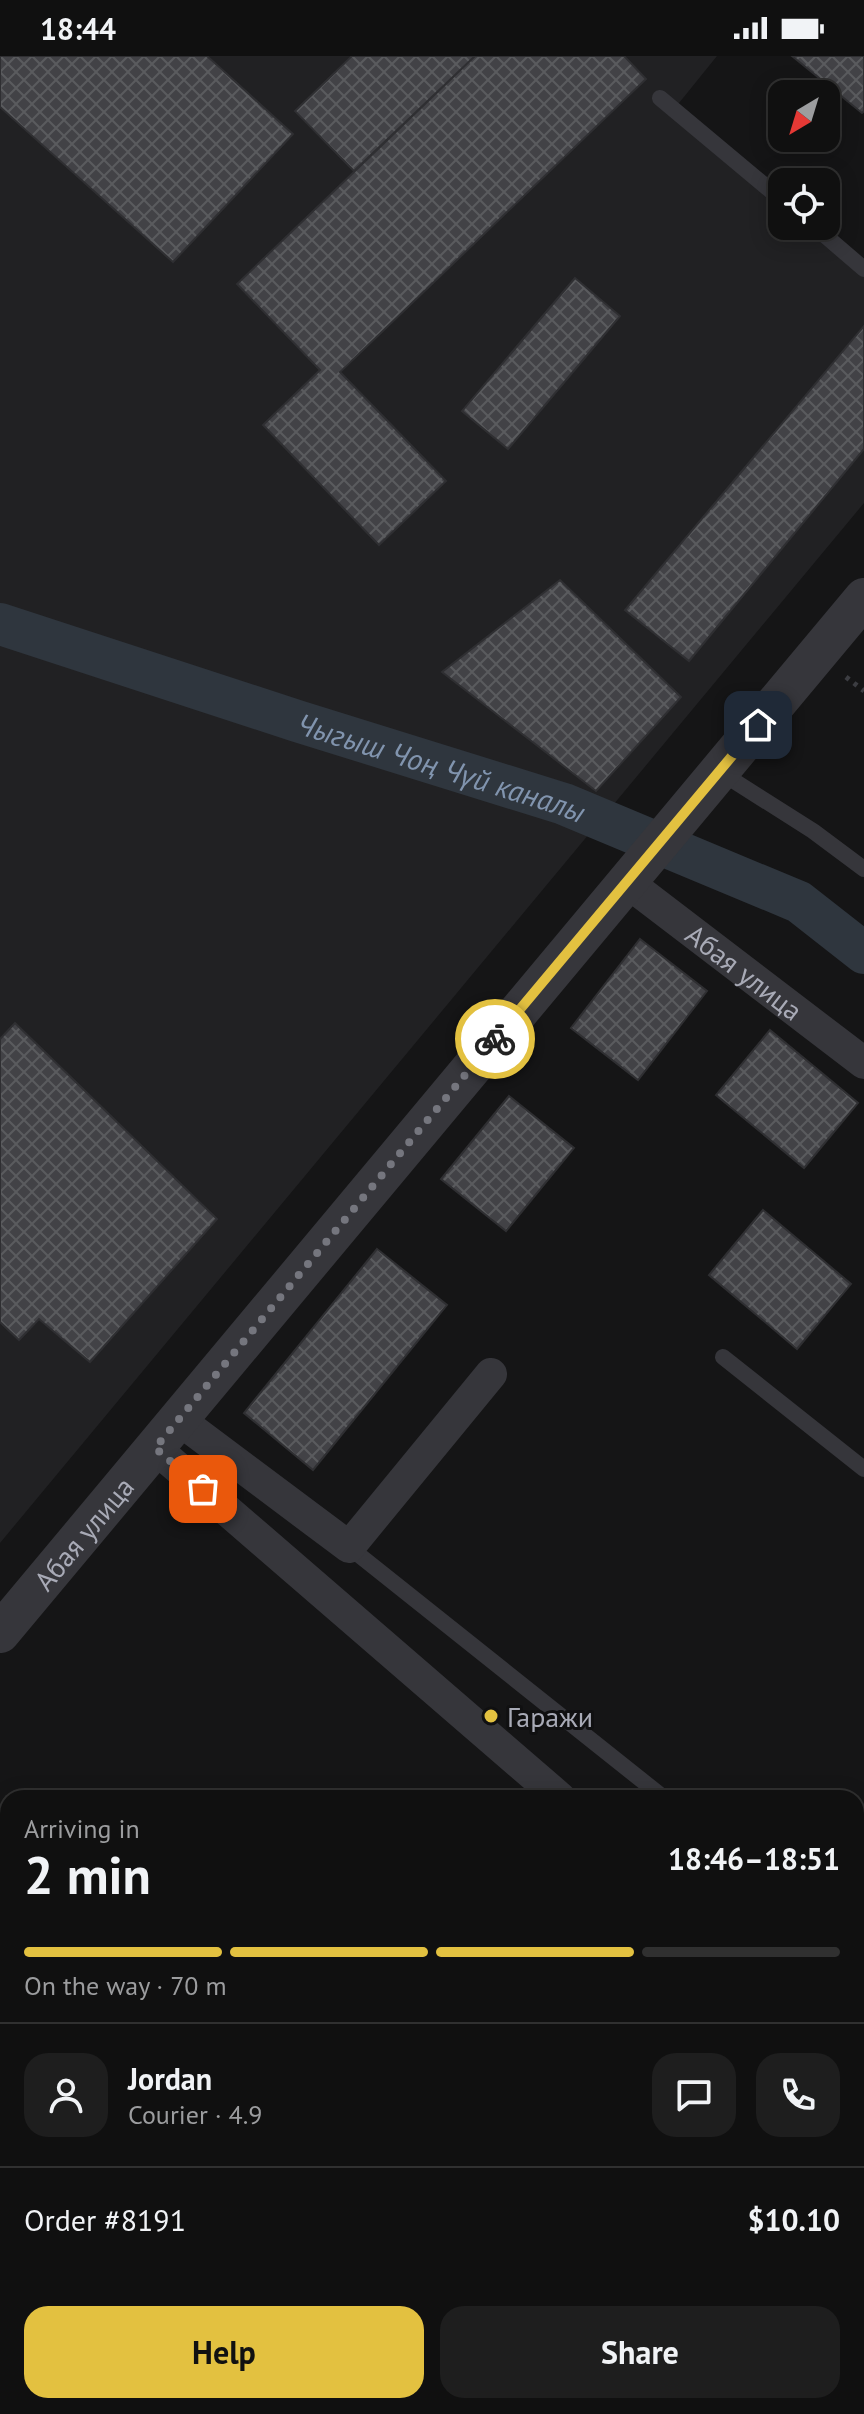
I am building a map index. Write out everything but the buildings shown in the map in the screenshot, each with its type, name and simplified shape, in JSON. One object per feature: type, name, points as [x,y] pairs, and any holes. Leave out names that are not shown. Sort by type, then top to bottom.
[{"type":"street","name":"Абая улица","points":[[0,1633],[864,598]]},
{"type":"street","name":"Абая улица","points":[[638,869],[864,1063]]},
{"type":"street","points":[[167,1434],[349,1547],[491,1374]]},
{"type":"street","points":[[167,1434],[551,1790]]},
{"type":"lane","points":[[660,98],[768,188]]},
{"type":"lane","points":[[830,240],[864,269]]},
{"type":"lane","points":[[719,772],[813,831],[864,869]]},
{"type":"lane","points":[[723,1357],[864,1469]]},
{"type":"lane","points":[[349,1547],[654,1790]]},
{"type":"shaded area","points":[[0,56],[717,56],[675,108],[768,187],[768,240],[830,240],[864,269],[864,503],[0,1543]]},
{"type":"waterway","name":"Чыгыш Чоң Чүй каналы","points":[[0,624],[564,804],[799,902],[864,953]]},
{"type":"way so far","points":[[203,1489],[155,1448],[495,1039]]},
{"type":"place","name":"Гаражи","points":[[491,1716]]},
{"type":"route","points":[[495,1039],[758,725]]}]
